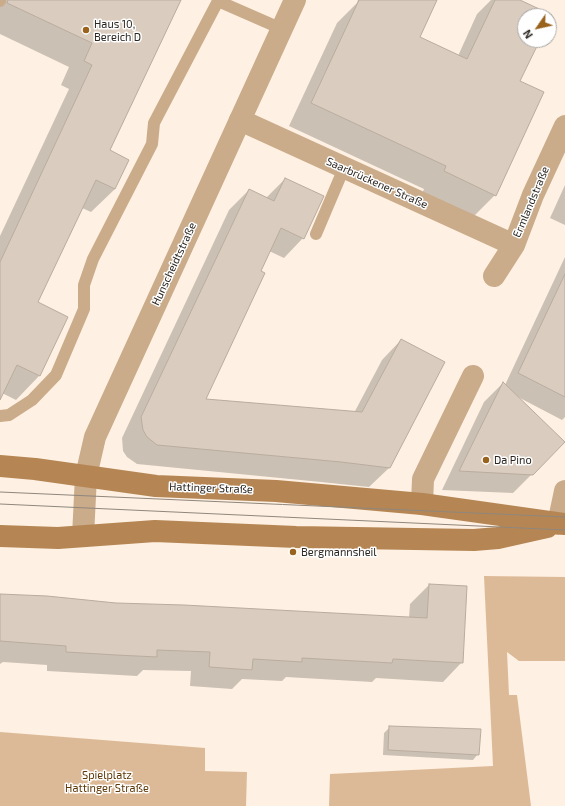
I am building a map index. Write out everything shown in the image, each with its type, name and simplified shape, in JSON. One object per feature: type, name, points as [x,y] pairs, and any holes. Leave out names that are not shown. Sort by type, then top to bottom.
[{"type":"main road","name":"Hattinger Straße","points":[[0,466],[35,469],[156,486],[276,491],[422,504],[561,524]]},
{"type":"main road","points":[[422,504],[422,539]]},
{"type":"main road","points":[[0,536],[58,538],[155,531],[296,537],[474,540],[498,538],[561,524]]},
{"type":"street","name":"Hunscheidtstraße","points":[[83,536],[86,476],[95,437],[295,0]]},
{"type":"street","name":"Saarbrückener Straße","points":[[240,120],[514,245]]},
{"type":"street","name":"Ermlandstraße","points":[[494,276],[514,245],[533,194],[565,126]]},
{"type":"street","points":[[422,504],[423,478],[473,376]]},
{"type":"street","points":[[561,524],[565,491]]},
{"type":"lane","points":[[0,416],[9,415],[32,400],[56,375],[84,309],[84,285],[93,259],[152,144],[154,124],[218,1],[282,30]]},
{"type":"lane","points":[[316,234],[344,168]]},
{"type":"green space","points":[[484,576],[565,577],[565,661],[519,661],[507,652],[509,695],[517,695],[531,806],[329,806],[330,774],[493,766]]},
{"type":"green space","name":"Spielplatz Hattinger Straße","points":[[0,732],[205,748],[205,771],[247,772],[246,806],[0,806]]},
{"type":"building","points":[[8,0],[181,0],[110,150],[129,160],[115,189],[96,180],[38,302],[68,317],[40,376],[17,365],[0,400],[0,262],[92,65],[84,61],[92,43],[7,3]]},
{"type":"building","points":[[359,0],[437,0],[420,37],[467,59],[495,0],[520,0],[537,8],[517,8],[517,48],[536,48],[520,81],[544,92],[496,196],[444,171],[446,166],[311,103]]},
{"type":"building","points":[[285,178],[324,196],[304,239],[281,228],[261,271],[265,273],[206,399],[362,412],[401,339],[445,362],[390,468],[157,445],[147,437],[143,430],[141,417],[249,189],[274,201]]},
{"type":"building","points":[[565,274],[565,397],[518,373]]},
{"type":"building","points":[[503,382],[565,442],[533,475],[459,471]]},
{"type":"building","points":[[429,584],[467,586],[463,663],[393,659],[392,663],[302,658],[302,662],[253,659],[252,670],[209,667],[210,652],[157,650],[157,657],[116,655],[66,652],[66,646],[0,641],[0,594],[47,596],[116,603],[184,605],[427,618]]},
{"type":"building","points":[[389,726],[481,729],[479,755],[388,750]]},
{"type":"tram line","points":[[0,492],[565,517]]},
{"type":"tram line","points":[[0,504],[565,530]]},
{"type":"place","name":"Haus 10, Bereich D","points":[[86,30]]},
{"type":"place","name":"Da Pino","points":[[486,460]]},
{"type":"place","name":"Bergmannsheil","points":[[293,552]]}]
